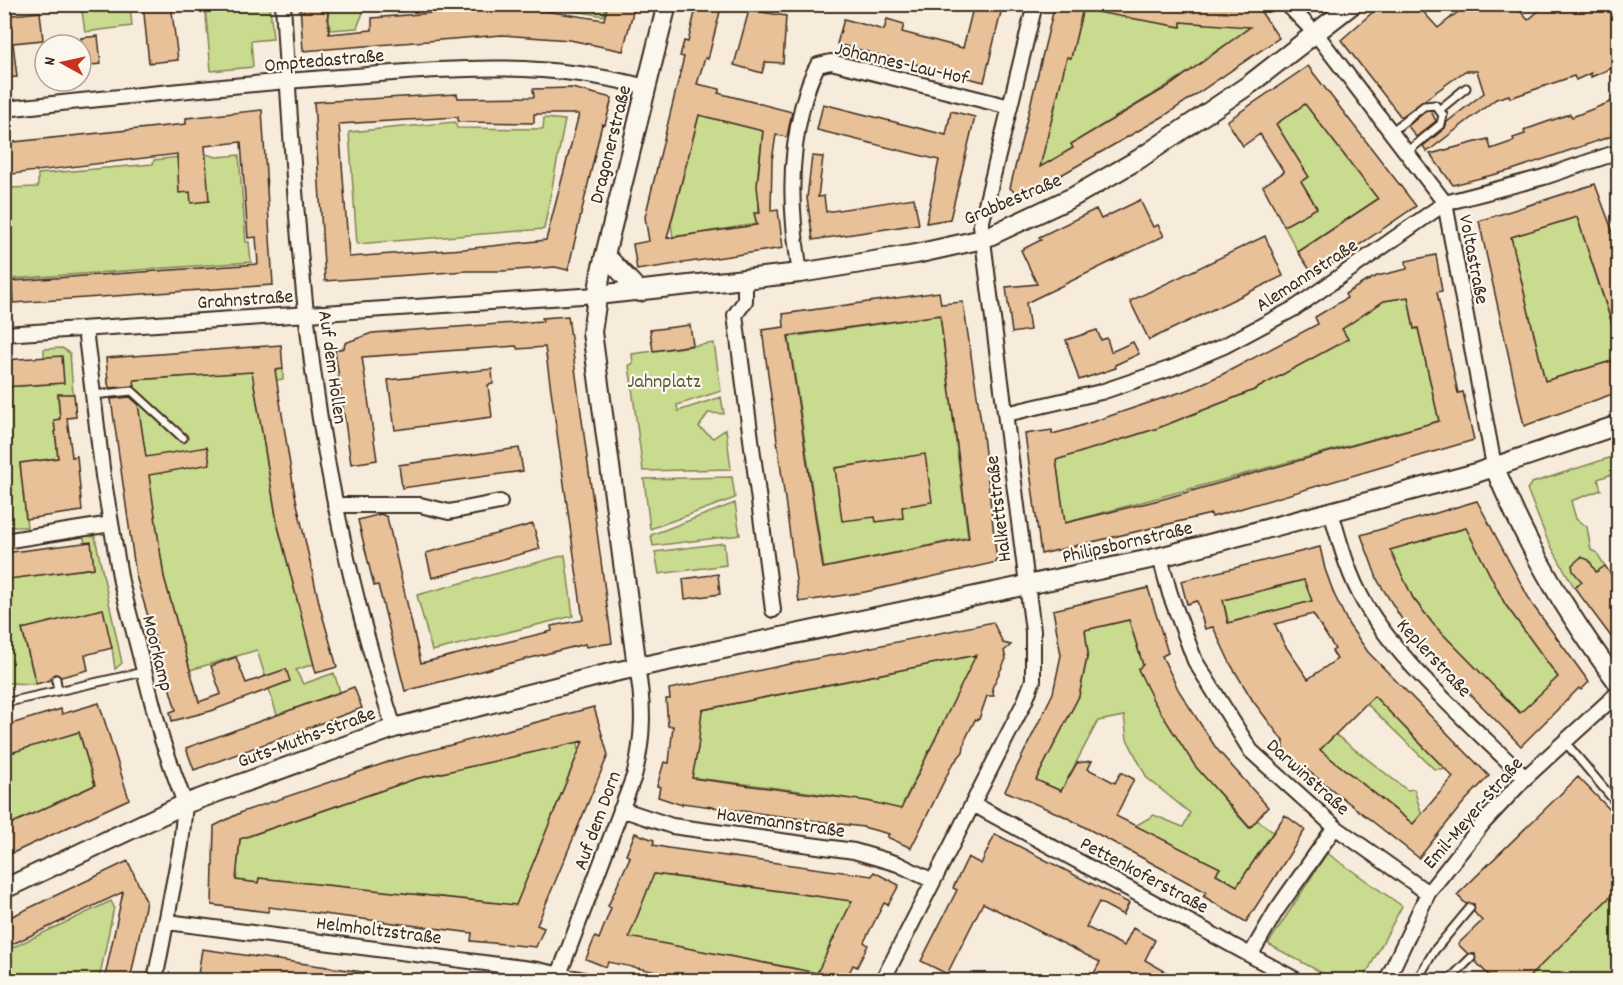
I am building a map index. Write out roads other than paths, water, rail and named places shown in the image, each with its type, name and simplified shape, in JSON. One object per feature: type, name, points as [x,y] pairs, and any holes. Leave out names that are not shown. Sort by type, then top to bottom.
[{"type":"street","name":"Auf dem Hollen","points":[[282,4],[306,313],[335,505],[352,588],[394,728]]},
{"type":"street","name":"Dragonerstraße","points":[[597,295],[667,4]]},
{"type":"street","name":"Halkettstraße","points":[[883,981],[1025,701],[1033,680],[1035,656],[981,225],[1035,4]]},
{"type":"street","name":"Voltastraße","points":[[1287,4],[1317,35],[1445,203],[1494,466]]},
{"type":"street","name":"Grabbestraße","points":[[597,295],[745,281],[916,255],[983,239],[1073,197],[1139,159],[1251,84],[1317,35],[1353,4]]},
{"type":"street","name":"Johannes-Lau-Hof","points":[[800,273],[791,206],[791,168],[805,100],[813,73],[818,65],[831,62],[1010,107]]},
{"type":"street","name":"Omptedastraße","points":[[4,109],[288,81],[493,67],[542,68],[602,76],[646,87]]},
{"type":"street","name":"Alemannstraße","points":[[1006,414],[1101,392],[1224,346],[1295,308],[1445,203],[1544,177],[1618,152]]},
{"type":"street","points":[[605,255],[640,292]]},
{"type":"street","points":[[745,281],[745,301],[735,315],[773,610]]},
{"type":"street","name":"Grahnstraße","points":[[4,334],[597,295]]},
{"type":"street","points":[[597,295],[592,332],[637,667]]},
{"type":"street","name":"Moorkamp","points":[[85,329],[121,582],[162,740],[185,804],[168,921],[155,981]]},
{"type":"street","name":"Philipsbornstraße","points":[[637,667],[1160,557],[1494,466],[1618,425]]},
{"type":"street","points":[[1494,466],[1534,557],[1585,638],[1618,683]]},
{"type":"street","points":[[335,505],[420,505],[449,512],[500,502]]},
{"type":"street","name":"Keplerstraße","points":[[1331,512],[1346,562],[1364,601],[1387,638],[1525,778]]},
{"type":"street","points":[[4,541],[111,524]]},
{"type":"street","name":"Darwinstraße","points":[[1160,557],[1195,661],[1251,751],[1335,827],[1428,893]]},
{"type":"street","name":"Guts-Muths-Straße","points":[[4,889],[185,804],[394,728],[637,667]]},
{"type":"street","name":"Auf dem Dorn","points":[[557,978],[621,809],[642,745],[644,717],[637,667]]},
{"type":"street","name":"Emil-Meyer-Straße","points":[[1387,981],[1428,893],[1484,822],[1525,778],[1618,693]]},
{"type":"street","name":"Pettenkoferstraße","points":[[973,804],[1251,954],[1296,981]]},
{"type":"street","name":"Havemannstraße","points":[[621,809],[672,826],[854,851],[898,864],[933,881]]},
{"type":"street","points":[[1251,954],[1276,910],[1335,827]]},
{"type":"street","name":"Helmholtzstraße","points":[[168,921],[538,970],[557,978],[584,981]]},
{"type":"lane","points":[[1438,110],[1466,88]]},
{"type":"lane","points":[[1391,132],[1425,106],[1435,105],[1443,115],[1441,124],[1407,152]]},
{"type":"lane","points":[[93,394],[132,391],[183,438]]},
{"type":"lane","points":[[4,704],[58,691],[98,677],[143,672]]},
{"type":"lane","points":[[56,679],[58,691]]},
{"type":"lane","points":[[1565,742],[1618,806]]},
{"type":"lane","points":[[1417,981],[1434,951],[1470,908]]},
{"type":"lane","points":[[1449,981],[1470,958]]},
{"type":"park label","name":"Jahnplatz","points":[[664,380]]}]
